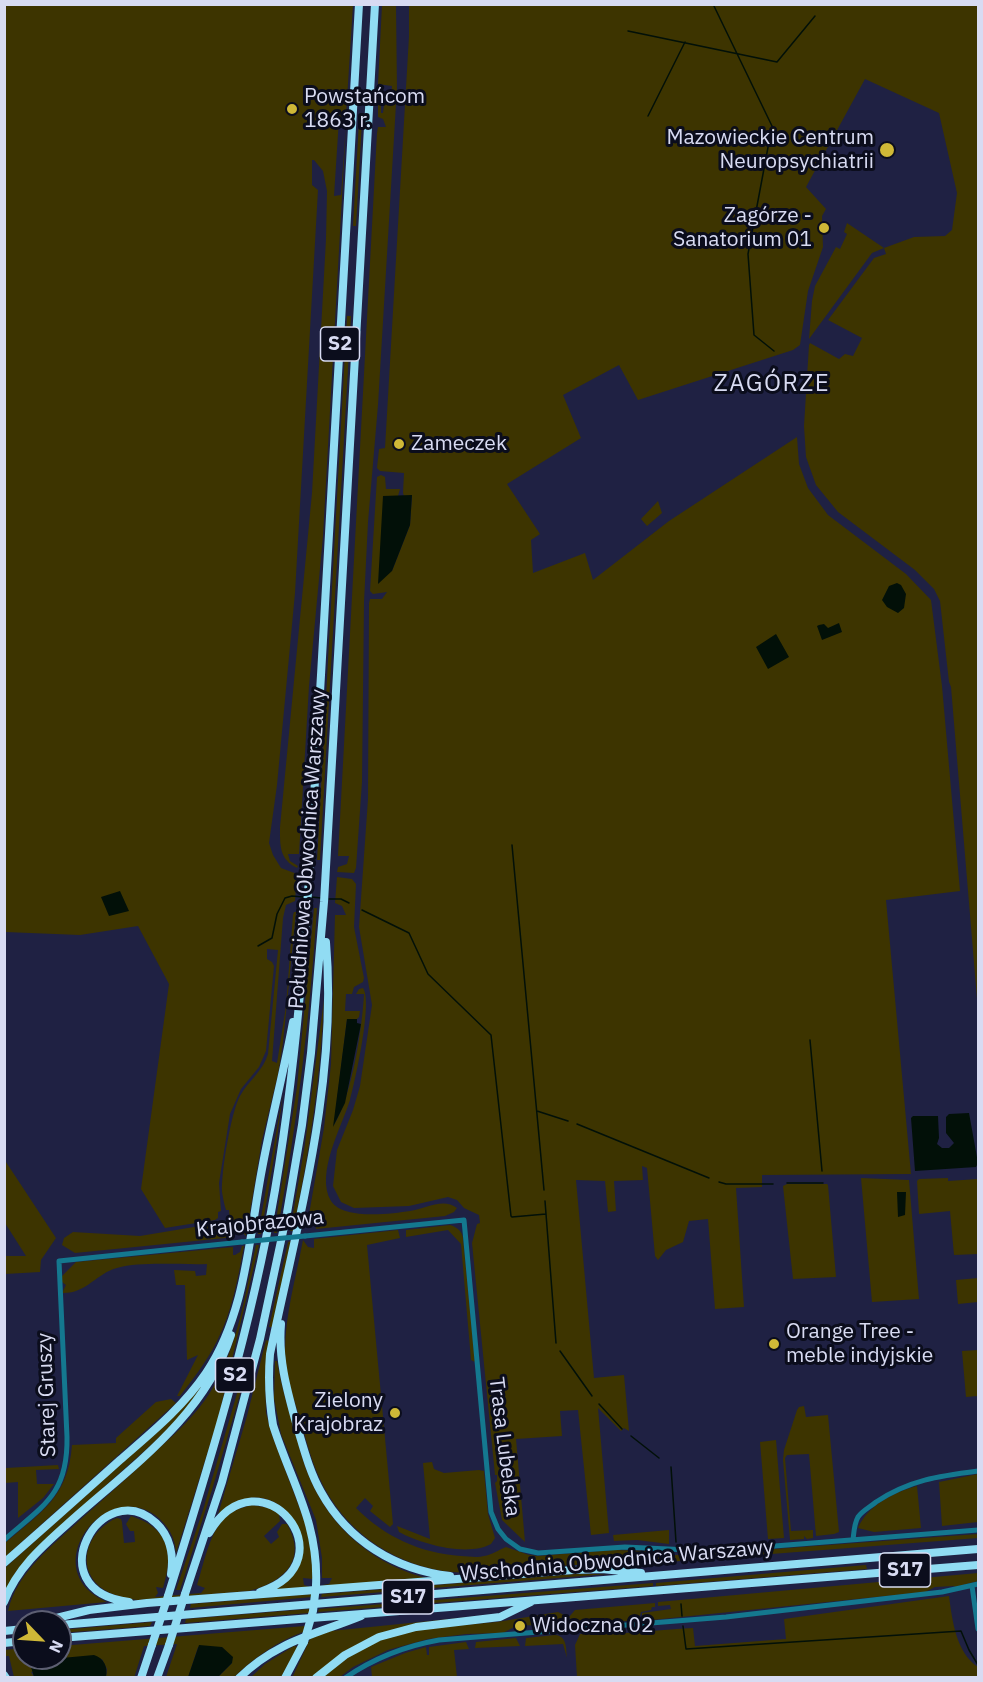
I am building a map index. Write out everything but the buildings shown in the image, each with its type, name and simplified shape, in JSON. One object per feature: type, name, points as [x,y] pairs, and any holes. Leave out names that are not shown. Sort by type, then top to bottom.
[{"type":"highway","name":"Południowa Obwodnica Warszawy","points":[[141,1677],[220,1428],[258,1280],[285,1128],[308,902],[359,4]]},
{"type":"highway","name":"Południowa Obwodnica Warszawy","points":[[157,1677],[232,1448],[260,1339],[282,1240],[310,1064],[324,903],[375,4]]},
{"type":"highway","points":[[285,1677],[304,1642],[313,1611],[316,1557],[312,1529],[302,1498],[279,1444],[270,1409],[268,1374],[270,1354],[283,1303],[310,1170],[321,1098],[327,1016],[327,959],[323,915]]},
{"type":"highway","points":[[4,1602],[14,1580],[26,1563],[181,1422],[205,1390],[220,1363],[233,1331],[241,1296],[263,1161],[284,1068],[304,957]]},
{"type":"highway","points":[[4,1563],[164,1421],[193,1391],[207,1372],[229,1328],[246,1258]]},
{"type":"highway","points":[[283,1303],[280,1355],[286,1385],[313,1474],[330,1507],[358,1538],[387,1558],[427,1573],[469,1577]]},
{"type":"highway","points":[[201,1546],[220,1518],[235,1506],[245,1503],[267,1503],[288,1516],[297,1530],[299,1540],[299,1551],[294,1568],[271,1589],[249,1595]]},
{"type":"highway","points":[[147,1603],[118,1601],[108,1597],[99,1592],[87,1577],[82,1559],[86,1538],[99,1522],[108,1516],[133,1512],[153,1520],[161,1528],[167,1537],[172,1556],[168,1596]]},
{"type":"highway","name":"Wschodnia Obwodnica Warszawy","points":[[72,1624],[978,1549]]},
{"type":"highway","name":"Wschodnia Obwodnica Warszawy","points":[[536,1599],[978,1565]]},
{"type":"highway","points":[[72,1614],[147,1603],[469,1577],[602,1569],[666,1575]]},
{"type":"highway","points":[[316,1677],[345,1654],[379,1636],[416,1627],[500,1617],[536,1599]]},
{"type":"highway","name":"S17","points":[[72,1637],[536,1599]]},
{"type":"highway","points":[[239,1677],[259,1660],[287,1643],[371,1612]]},
{"type":"street","name":"Krajobrazowa","points":[[59,1261],[464,1220]]},
{"type":"street","name":"Trasa Lubelska","points":[[464,1220],[491,1512],[506,1539],[526,1551],[542,1553],[625,1547],[711,1551],[978,1530]]},
{"type":"street","name":"Starej Gruszy","points":[[4,1540],[53,1495],[62,1479],[66,1465],[67,1437],[59,1261]]},
{"type":"street","points":[[853,1540],[859,1516],[894,1490],[931,1478],[978,1472]]},
{"type":"street","points":[[345,1677],[389,1654],[439,1640],[737,1616],[942,1592],[978,1584]]},
{"type":"street","points":[[972,1586],[978,1629]]},
{"type":"shaded area","points":[[4,5],[353,5],[346,115],[339,119],[334,196],[341,195],[346,125],[323,536],[309,686],[299,854],[288,854],[290,861],[298,866],[297,868],[284,856],[280,827],[312,493],[326,239],[327,191],[323,171],[312,160],[312,185],[318,190],[295,593],[277,785],[269,843],[281,868],[297,874],[295,901],[286,905],[283,918],[272,1061],[277,1063],[286,1006],[293,915],[296,912],[283,1043],[262,1140],[246,1236],[240,1230],[235,1229],[235,1237],[75,1253],[62,1245],[64,1238],[73,1232],[140,1236],[230,1221],[229,1210],[226,1210],[222,1192],[227,1143],[240,1096],[263,1065],[268,1054],[278,950],[267,949],[267,959],[274,966],[266,1051],[259,1067],[241,1089],[230,1114],[219,1183],[221,1211],[218,1212],[218,1218],[215,1220],[165,1228],[141,1189],[169,984],[138,926],[80,935],[5,932]]},
{"type":"shaded area","points":[[382,5],[396,5],[397,91],[391,97],[385,94],[391,94],[392,86],[378,84]]},
{"type":"shaded area","points":[[409,5],[978,5],[978,1011],[951,687],[940,601],[934,589],[915,570],[838,512],[816,485],[806,457],[804,426],[809,345],[810,343],[839,359],[845,354],[853,356],[862,338],[828,320],[874,258],[886,254],[884,248],[914,237],[945,236],[952,230],[957,193],[939,113],[865,79],[806,187],[826,209],[822,216],[823,247],[808,291],[800,345],[793,350],[638,400],[619,365],[563,395],[581,438],[507,484],[540,534],[531,540],[533,573],[585,553],[593,580],[669,521],[797,437],[799,464],[808,488],[828,515],[906,574],[931,600],[942,686],[960,891],[886,900],[911,1174],[762,1175],[762,1187],[736,1188],[744,1307],[715,1309],[708,1219],[689,1221],[683,1242],[666,1250],[658,1260],[655,1256],[647,1168],[642,1166],[643,1180],[614,1181],[616,1211],[608,1212],[605,1181],[576,1180],[594,1378],[624,1375],[629,1431],[624,1428],[621,1431],[598,1408],[609,1533],[591,1535],[578,1410],[560,1411],[562,1436],[516,1439],[525,1542],[502,1520],[495,1483],[497,1475],[495,1475],[472,1243],[477,1224],[480,1223],[479,1215],[464,1208],[457,1200],[448,1197],[409,1206],[354,1208],[341,1202],[333,1186],[337,1150],[360,1086],[372,1005],[359,927],[368,799],[369,603],[370,599],[382,599],[387,592],[373,594],[370,591],[377,477],[381,475],[385,477],[386,489],[400,489],[398,496],[383,496],[392,571],[410,525],[412,496],[404,496],[404,473],[380,471],[377,468],[379,449],[385,448]]},
{"type":"shaded area","points":[[378,100],[381,104],[381,113],[383,113],[386,101],[393,100],[396,104],[378,405],[368,522],[364,602],[362,782],[354,873],[337,872],[338,867],[347,864],[349,856],[338,856],[377,133],[378,127],[386,127],[383,119],[378,117]]},
{"type":"shaded area","points":[[359,121],[362,121],[356,226],[353,226]]},
{"type":"shaded area","points":[[847,223],[884,248],[872,253],[809,339],[815,286],[836,247],[840,249],[847,234],[844,232]]},
{"type":"shaded area","points":[[347,316],[351,316],[320,860],[317,860]]},
{"type":"shaded area","points":[[412,495],[410,525],[392,571],[378,584],[383,496]]},
{"type":"shaded area","points":[[658,501],[662,513],[647,526],[641,519]]},
{"type":"shaded area","points":[[897,583],[901,585],[906,594],[904,608],[898,613],[887,607],[882,600],[889,586]]},
{"type":"shaded area","points":[[839,623],[842,632],[822,640],[817,626],[824,624],[828,628]]},
{"type":"shaded area","points":[[776,634],[789,657],[768,669],[756,647]]},
{"type":"shaded area","points":[[337,877],[352,879],[356,884],[354,927],[364,978],[363,982],[354,987],[352,994],[346,994],[345,1011],[360,1011],[357,1019],[347,1019],[334,1125],[346,1097],[355,1061],[364,994],[356,994],[359,989],[363,988],[366,996],[366,1008],[362,1042],[350,1100],[328,1164],[327,1190],[331,1201],[346,1211],[379,1214],[416,1210],[440,1204],[457,1208],[445,1216],[316,1229],[315,1221],[307,1226],[324,1128],[331,1064],[335,915],[346,915],[342,906],[335,903]]},
{"type":"shaded area","points":[[120,891],[129,911],[109,916],[101,897]]},
{"type":"shaded area","points":[[314,908],[317,908],[314,949],[302,1071],[277,1233],[274,1233],[297,1087]]},
{"type":"shaded area","points":[[324,999],[313,1115],[293,1231],[290,1231],[305,1144]]},
{"type":"shaded area","points":[[347,1019],[357,1019],[357,1023],[361,1024],[345,1103],[333,1127]]},
{"type":"shaded area","points":[[283,1094],[261,1234],[258,1234]]},
{"type":"shaded area","points":[[969,1113],[978,1163],[976,1167],[915,1171],[911,1118],[913,1116],[938,1116],[937,1144],[942,1148],[949,1148],[954,1143],[946,1133],[946,1117],[949,1114]]},
{"type":"shaded area","points":[[4,1159],[56,1238],[41,1260],[40,1272],[5,1274],[5,1256],[26,1256],[5,1223]]},
{"type":"shaded area","points":[[861,1178],[909,1180],[919,1299],[872,1302]]},
{"type":"shaded area","points":[[948,1178],[948,1181],[978,1179],[978,1254],[954,1255],[950,1211],[919,1214],[917,1181]]},
{"type":"shaded area","points":[[787,1184],[828,1185],[836,1277],[793,1279],[783,1186]]},
{"type":"shaded area","points":[[897,1192],[906,1192],[905,1215],[898,1217]]},
{"type":"shaded area","points":[[450,1225],[462,1233],[463,1238],[475,1362],[471,1360],[461,1244],[448,1230],[406,1237],[406,1230]]},
{"type":"shaded area","points":[[398,1230],[400,1238],[367,1245],[393,1524],[390,1527],[370,1511],[373,1506],[365,1498],[356,1508],[379,1527],[404,1542],[446,1554],[481,1557],[506,1547],[538,1556],[613,1550],[651,1551],[651,1556],[639,1558],[639,1561],[651,1560],[652,1563],[556,1566],[485,1572],[443,1571],[423,1567],[386,1551],[355,1528],[341,1513],[317,1472],[288,1378],[285,1338],[291,1296],[303,1240],[308,1247],[314,1248],[314,1239]]},
{"type":"shaded area","points":[[291,1241],[272,1327],[269,1327],[288,1242]]},
{"type":"shaded area","points":[[256,1245],[259,1245],[218,1419],[176,1553],[170,1532],[155,1515],[137,1507],[119,1508],[103,1515],[90,1526],[80,1541],[76,1558],[78,1575],[88,1590],[107,1602],[8,1611],[19,1584],[37,1561],[172,1436],[205,1400],[225,1364],[243,1305]]},
{"type":"shaded area","points":[[244,1246],[237,1282],[222,1330],[204,1363],[180,1396],[177,1396],[198,1355],[187,1360],[185,1285],[176,1285],[174,1270],[195,1271],[196,1276],[206,1275],[207,1264],[149,1264],[117,1268],[103,1274],[85,1287],[62,1293],[66,1285],[62,1282],[61,1277],[76,1262],[233,1247],[233,1255],[235,1255],[240,1252]]},
{"type":"shaded area","points":[[978,1278],[978,1302],[958,1304],[956,1280]]},
{"type":"shaded area","points":[[266,1340],[269,1341],[265,1375],[266,1413],[310,1536],[313,1579],[303,1578],[304,1585],[313,1588],[271,1591],[292,1575],[302,1556],[301,1536],[292,1518],[278,1504],[259,1498],[238,1501],[217,1518],[247,1416]]},
{"type":"shaded area","points":[[978,1350],[978,1396],[966,1397],[962,1351]]},
{"type":"shaded area","points":[[275,1361],[277,1361],[306,1468],[320,1499],[331,1516],[344,1531],[375,1556],[393,1566],[431,1579],[323,1588],[323,1585],[329,1584],[332,1578],[322,1578],[322,1558],[316,1520],[281,1434],[274,1398]]},
{"type":"shaded area","points":[[212,1371],[185,1412],[38,1546],[15,1573],[5,1592],[5,1568],[166,1424],[194,1395]]},
{"type":"shaded area","points":[[240,1383],[243,1384],[212,1490],[180,1590],[176,1590],[203,1510]]},
{"type":"shaded area","points":[[171,1399],[176,1403],[5,1557],[4,1544],[41,1513],[58,1491],[65,1478],[72,1445],[116,1443],[116,1438],[156,1402]]},
{"type":"shaded area","points":[[804,1406],[806,1417],[828,1415],[839,1532],[816,1536],[809,1454],[787,1455],[785,1458],[791,1531],[813,1530],[813,1538],[807,1539],[804,1536],[804,1539],[790,1540],[784,1450],[797,1410]]},
{"type":"shaded area","points":[[776,1440],[784,1538],[768,1539],[760,1442]]},
{"type":"shaded area","points":[[5,1462],[6,1468],[58,1465],[59,1469],[36,1470],[37,1484],[54,1484],[43,1498],[18,1518],[18,1482],[5,1483]]},
{"type":"shaded area","points":[[432,1462],[434,1469],[444,1473],[484,1471],[488,1514],[495,1538],[491,1544],[481,1548],[457,1549],[419,1541],[399,1532],[397,1526],[430,1539],[423,1463]]},
{"type":"shaded area","points":[[978,1474],[978,1522],[942,1526],[939,1482]]},
{"type":"shaded area","points":[[917,1486],[921,1528],[874,1532],[858,1528],[868,1513],[882,1501]]},
{"type":"shaded area","points":[[252,1505],[269,1508],[279,1514],[280,1521],[264,1536],[271,1544],[279,1537],[277,1532],[282,1524],[287,1524],[295,1549],[289,1568],[282,1576],[261,1587],[249,1591],[138,1600],[120,1597],[104,1590],[89,1573],[87,1554],[90,1545],[100,1529],[108,1523],[117,1518],[121,1519],[124,1543],[135,1542],[134,1531],[130,1531],[126,1524],[131,1516],[154,1527],[161,1535],[168,1553],[163,1588],[156,1587],[158,1593],[155,1597],[201,1593],[205,1588],[197,1585],[206,1554],[219,1525],[236,1510]]},
{"type":"shaded area","points":[[669,1530],[669,1544],[637,1540],[614,1541],[613,1535]]},
{"type":"shaded area","points":[[978,1534],[978,1538],[655,1563],[657,1556],[652,1556],[652,1553],[671,1556],[680,1555],[680,1553],[734,1552]]},
{"type":"shaded area","points":[[866,1565],[867,1569],[656,1586],[656,1583]]},
{"type":"shaded area","points":[[978,1573],[978,1581],[955,1587],[935,1587],[925,1592],[642,1621],[642,1613],[671,1609],[670,1605],[658,1606],[658,1602]]},
{"type":"shaded area","points":[[576,1574],[608,1574],[321,1597],[322,1594]]},
{"type":"shaded area","points":[[653,1583],[653,1586],[318,1612],[319,1609]]},
{"type":"shaded area","points":[[312,1594],[312,1597],[190,1608],[191,1604]]},
{"type":"shaded area","points":[[949,1596],[956,1635],[965,1653],[978,1667],[978,1677],[577,1677],[575,1645],[580,1634],[693,1628],[695,1646],[786,1639],[784,1619]]},
{"type":"shaded area","points":[[655,1603],[655,1607],[651,1610],[641,1612],[639,1620],[578,1625],[574,1624],[569,1617],[575,1610]]},
{"type":"shaded area","points":[[309,1609],[309,1613],[185,1623],[186,1619]]},
{"type":"shaded area","points":[[558,1612],[566,1619],[560,1626],[518,1625],[503,1633],[466,1634],[428,1639],[388,1650],[353,1667],[340,1677],[321,1678],[339,1662],[376,1640],[420,1629],[497,1622]]},
{"type":"shaded area","points":[[498,1614],[395,1629],[312,1677],[292,1678],[311,1637],[331,1631]]},
{"type":"shaded area","points":[[152,1622],[150,1626],[72,1632],[72,1629]]},
{"type":"shaded area","points":[[305,1626],[303,1632],[266,1651],[234,1677],[218,1677],[232,1663],[222,1647],[198,1647],[188,1678],[166,1677],[177,1644],[144,1646],[134,1678],[106,1677],[107,1669],[102,1659],[72,1664],[72,1645]]},
{"type":"shaded area","points":[[555,1635],[564,1640],[567,1658],[563,1644],[525,1646],[526,1638]]},
{"type":"shaded area","points":[[516,1638],[520,1646],[475,1648],[476,1642]]},
{"type":"shaded area","points":[[466,1642],[469,1649],[454,1650],[457,1677],[372,1677],[371,1667],[405,1653],[426,1647],[427,1655],[429,1655],[429,1647]]},
{"type":"shaded area","points":[[199,1645],[222,1647],[233,1657],[232,1663],[218,1677],[188,1677]]},
{"type":"shaded area","points":[[294,1646],[298,1647],[281,1677],[250,1678],[265,1664]]},
{"type":"shaded area","points":[[12,1649],[12,1669],[9,1656],[5,1656],[4,1650]]},
{"type":"shaded area","points":[[94,1655],[100,1658],[104,1663],[106,1677],[34,1677],[32,1670],[72,1670],[72,1657]]},
{"type":"shaded area","points":[[12,1670],[42,1670],[31,1672],[34,1677],[14,1677]]},
{"type":"waterway","points":[[713,4],[772,126],[748,254],[754,335],[774,351]]},
{"type":"waterway","points":[[628,31],[777,62],[815,16]]},
{"type":"waterway","points":[[648,116],[685,42]]},
{"type":"waterway","points":[[512,845],[544,1190]]},
{"type":"waterway","points":[[258,946],[272,938],[277,914],[285,898],[303,897]]},
{"type":"waterway","points":[[311,897],[321,898]]},
{"type":"waterway","points":[[329,899],[341,899],[349,903]]},
{"type":"waterway","points":[[362,910],[409,933],[428,974],[491,1035],[511,1216],[546,1214]]},
{"type":"waterway","points":[[810,1040],[822,1171]]},
{"type":"waterway","points":[[537,1111],[568,1121]]},
{"type":"waterway","points":[[577,1124],[709,1178]]},
{"type":"waterway","points":[[719,1182],[773,1184]]},
{"type":"waterway","points":[[787,1183],[823,1183]]},
{"type":"waterway","points":[[545,1201],[556,1343]]},
{"type":"waterway","points":[[560,1351],[592,1396]]},
{"type":"waterway","points":[[599,1404],[622,1429]]},
{"type":"waterway","points":[[631,1436],[659,1458]]},
{"type":"waterway","points":[[671,1467],[676,1542]]},
{"type":"waterway","points":[[681,1604],[682,1616]]},
{"type":"waterway","points":[[683,1626],[686,1649],[961,1631],[978,1665]]},
{"type":"place","name":"Powstańcom 1863 r.","points":[[292,109]]},
{"type":"place","name":"Mazowieckie Centrum Neuropsychiatrii","points":[[887,150]]},
{"type":"place","name":"Zagórze - Sanatorium 01","points":[[824,228]]},
{"type":"place","name":"Zameczek","points":[[399,444]]},
{"type":"place","name":"Orange Tree - meble indyjskie","points":[[774,1344]]},
{"type":"place","name":"Zielony Krajobraz","points":[[395,1413]]},
{"type":"place","name":"Widoczna 02","points":[[520,1626]]},
{"type":"district","name":"ZAGÓRZE","points":[[772,384]]}]
